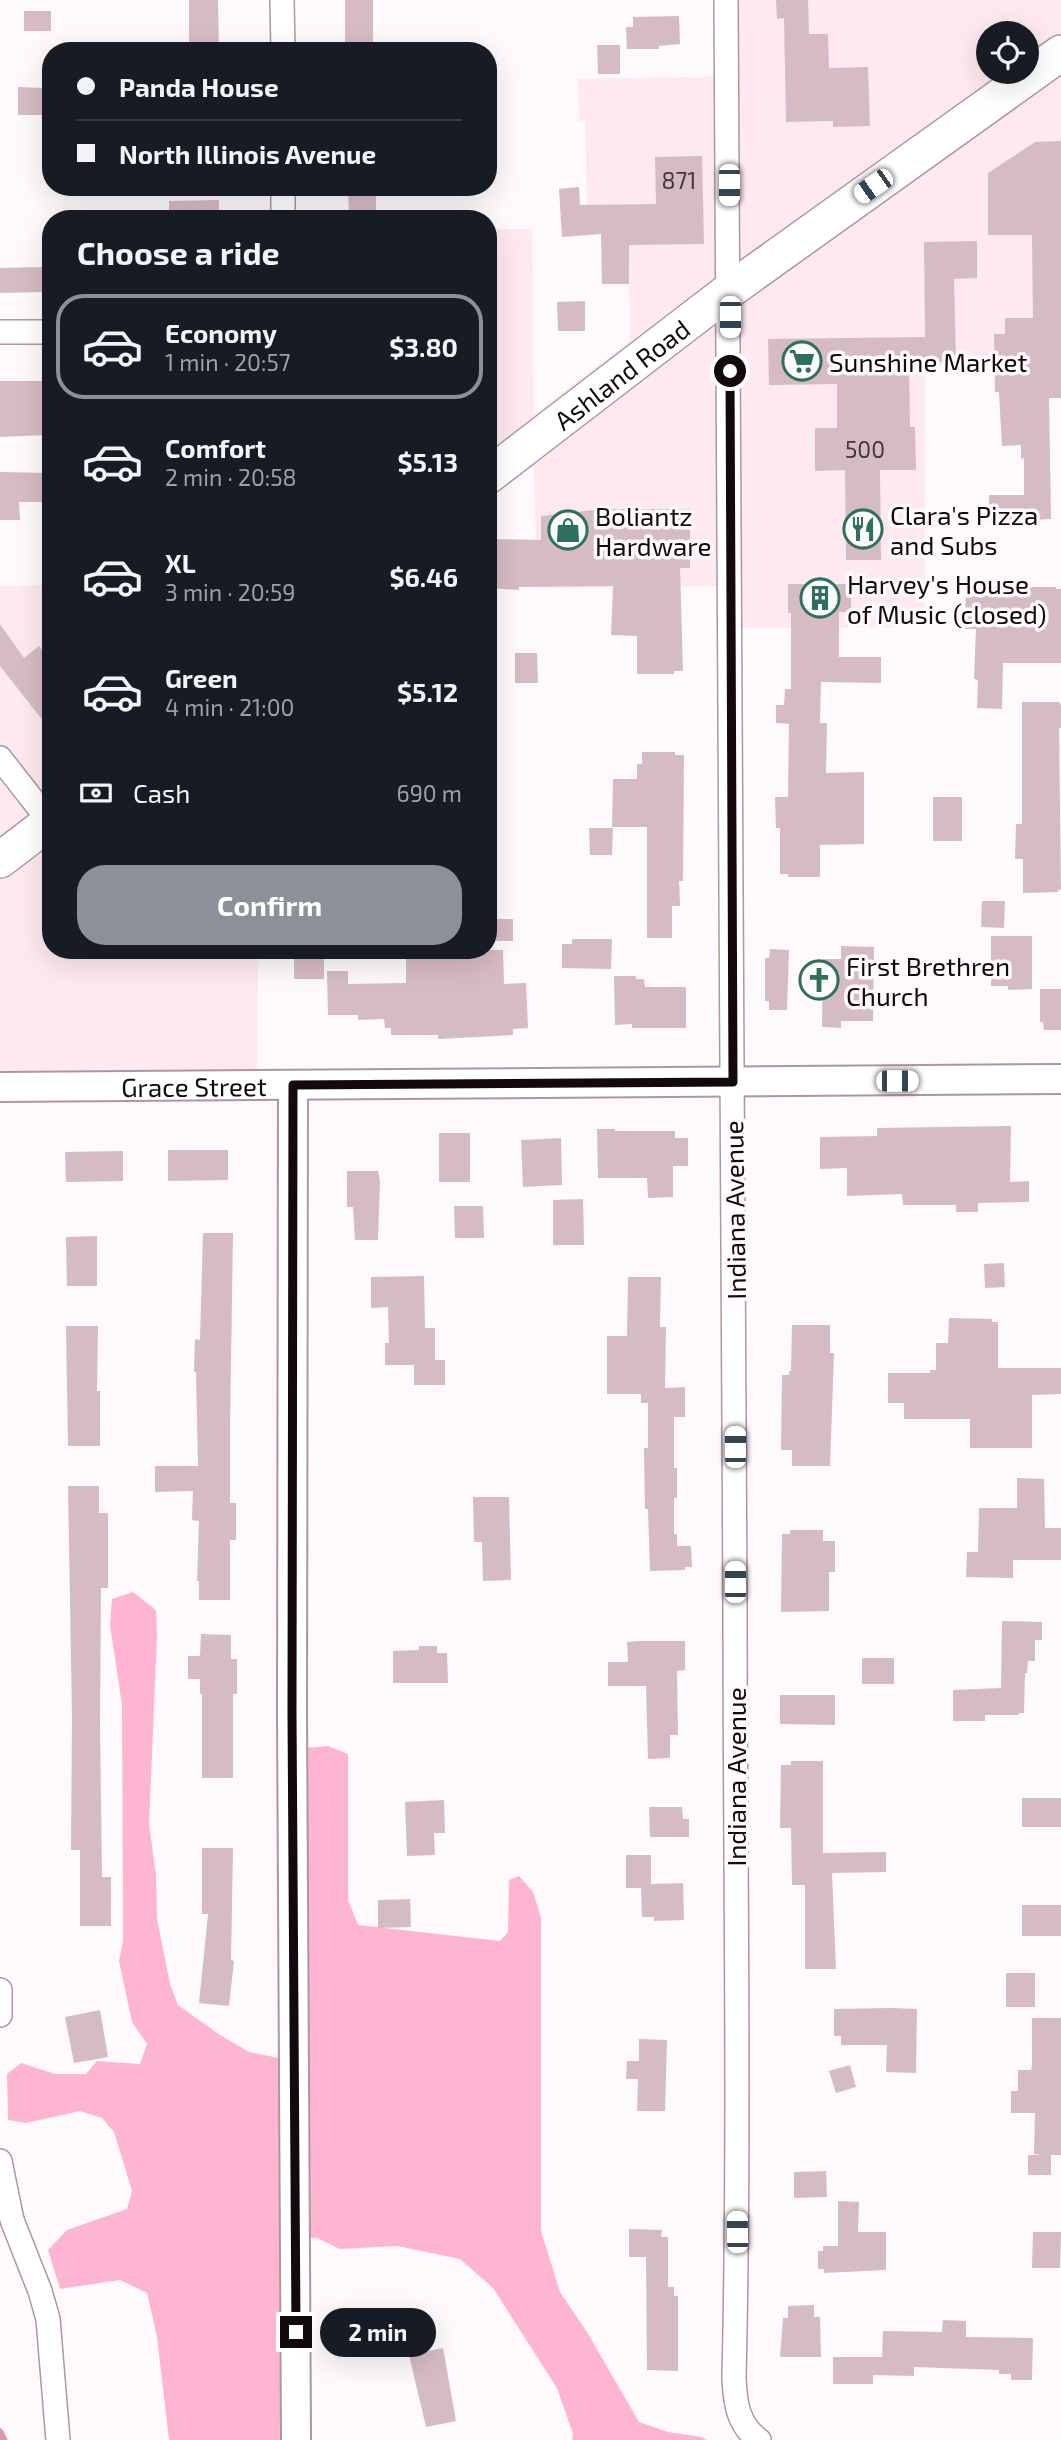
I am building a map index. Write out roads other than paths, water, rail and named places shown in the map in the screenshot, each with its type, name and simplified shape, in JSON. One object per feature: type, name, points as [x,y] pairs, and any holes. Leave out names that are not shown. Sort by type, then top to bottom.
[{"type":"main road","name":"Ashland Road","points":[[497,469],[730,290],[1061,53]]},
{"type":"main road","points":[[0,860],[42,827]]},
{"type":"street","points":[[282,0],[283,42]]},
{"type":"street","name":"Indiana Avenue","points":[[726,0],[736,1261],[737,2232],[734,2378],[735,2402],[741,2420],[749,2433],[759,2440]]},
{"type":"street","points":[[0,332],[42,331]]},
{"type":"street","points":[[0,758],[42,811]]},
{"type":"street","name":"Grace Street","points":[[0,1087],[1061,1079]]},
{"type":"street","points":[[293,1085],[292,1713],[296,2440]]},
{"type":"street","points":[[0,1990],[0,2015]]},
{"type":"street","points":[[0,2161],[12,2220],[48,2319],[58,2440]]},
{"type":"waterway","points":[[0,2432],[4,2440]]},
{"type":"place","name":"Sunshine Market","points":[[802,361]]},
{"type":"place","name":"Clara's Pizza and Subs","points":[[863,529]]},
{"type":"place","name":"Boliantz Hardware","points":[[568,530]]},
{"type":"place","name":"Harvey's House of Music (closed)","points":[[820,598]]},
{"type":"place","name":"First Brethren Church","points":[[819,980]]}]
